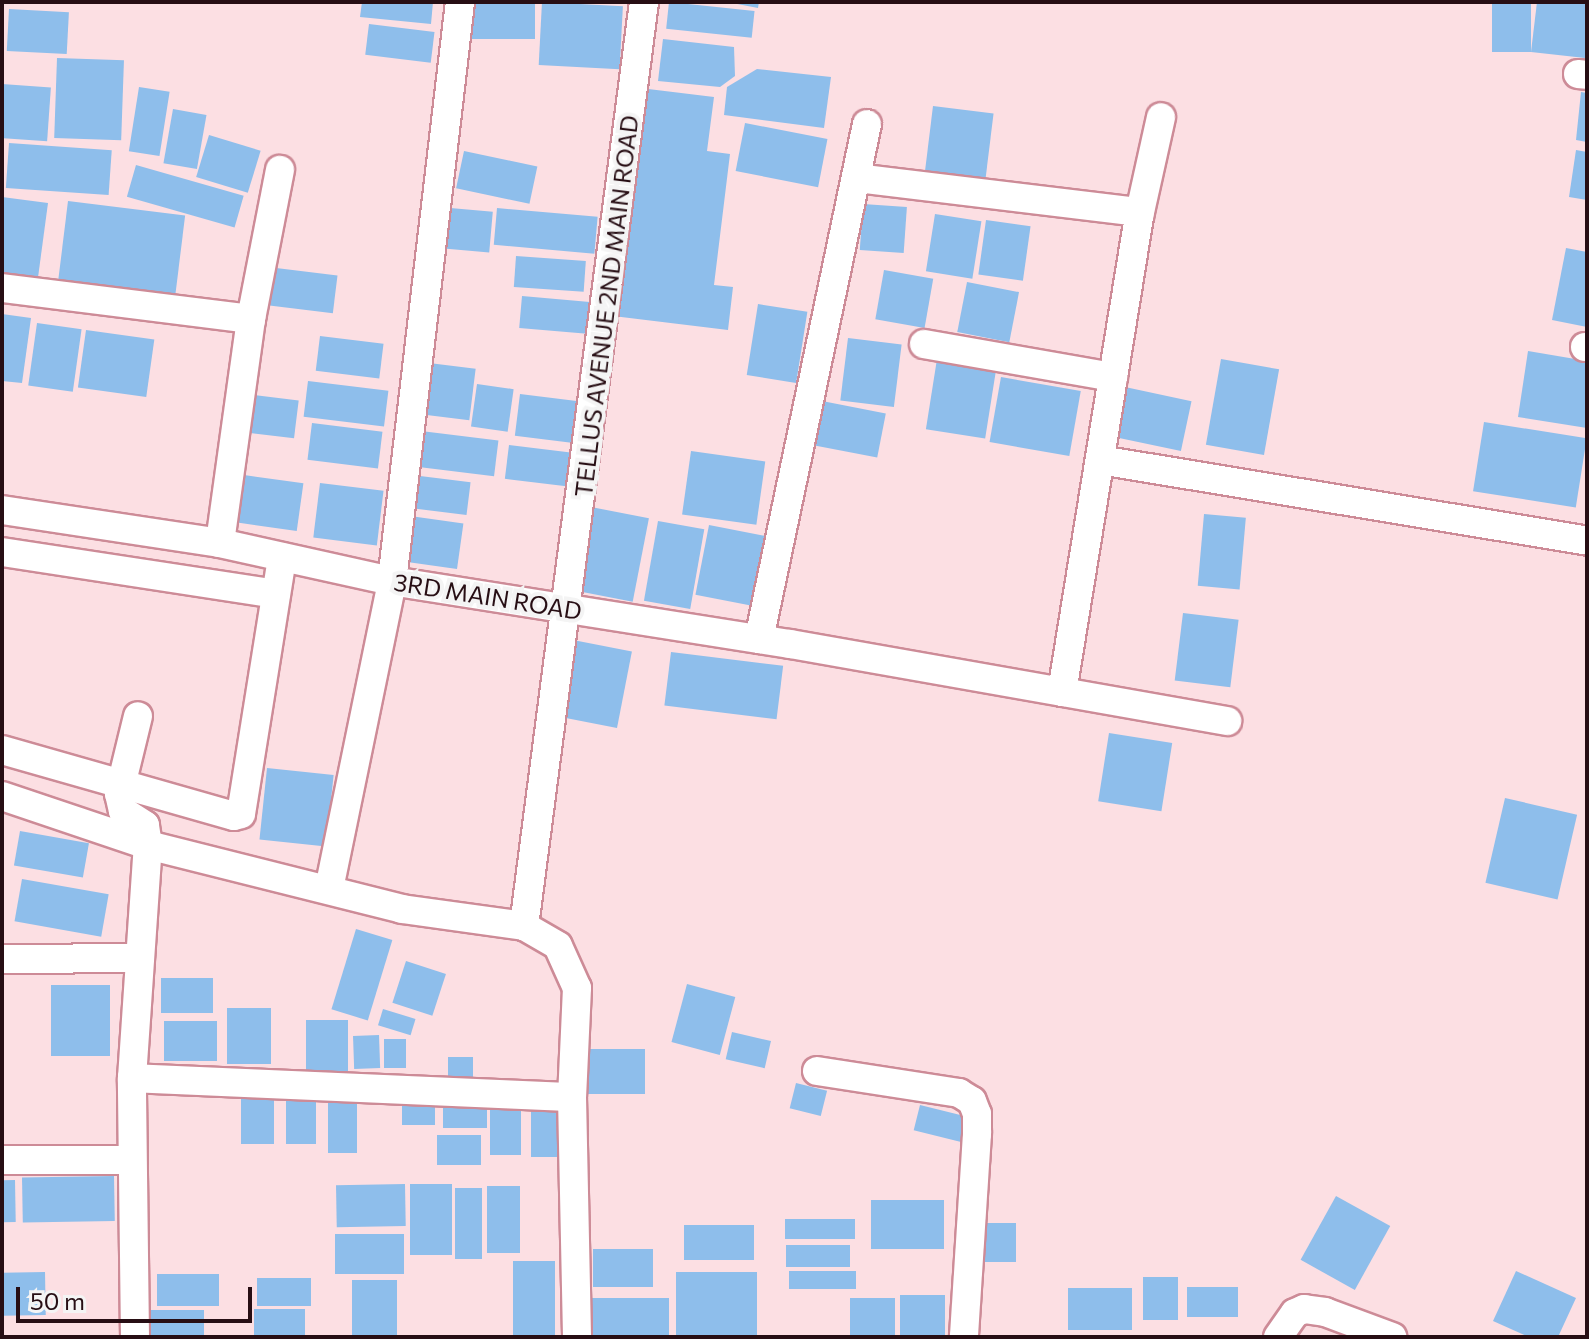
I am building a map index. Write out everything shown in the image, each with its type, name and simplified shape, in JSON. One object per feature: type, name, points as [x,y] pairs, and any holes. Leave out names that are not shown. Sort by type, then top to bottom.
[{"type":"street","points":[[329,889],[392,581],[460,2]]},
{"type":"street","name":"TELLUS AVENUE 2ND MAIN ROAD","points":[[524,926],[568,609],[644,2]]},
{"type":"street","points":[[1062,692],[1140,212],[1161,117]]},
{"type":"street","points":[[759,639],[867,124]]},
{"type":"street","points":[[220,543],[251,319],[280,170]]},
{"type":"street","points":[[857,178],[1140,212]]},
{"type":"street","points":[[2,288],[251,319]]},
{"type":"street","points":[[924,344],[1113,377]]},
{"type":"street","points":[[1100,460],[1587,541]]},
{"type":"street","name":"3RD MAIN ROAD","points":[[2,510],[220,543],[392,581],[759,639],[1227,721]]},
{"type":"street","points":[[2,552],[276,594]]},
{"type":"street","points":[[2,750],[234,816],[244,810],[282,557]]},
{"type":"street","points":[[135,1337],[132,1078],[148,845],[142,819],[123,811],[119,794],[138,716]]},
{"type":"street","points":[[2,796],[148,845],[402,909],[524,926],[558,946],[574,976],[572,1097],[577,1337]]},
{"type":"street","points":[[2,959],[140,958]]},
{"type":"street","points":[[817,1071],[959,1093],[972,1101],[977,1114],[977,1134],[964,1337]]},
{"type":"street","points":[[132,1078],[572,1097]]},
{"type":"street","points":[[2,1160],[131,1160]]},
{"type":"street","points":[[1278,1337],[1295,1313],[1304,1309],[1325,1312],[1392,1337]]},
{"type":"building","points":[[362,2],[433,2],[431,24],[360,17]]},
{"type":"building","points":[[461,2],[535,2],[535,39],[461,39]]},
{"type":"building","points":[[542,2],[623,6],[620,69],[539,65]]},
{"type":"building","points":[[669,2],[755,11],[752,38],[666,29]]},
{"type":"building","points":[[727,2],[759,2],[758,8]]},
{"type":"building","points":[[1492,2],[1531,2],[1531,52],[1492,52]]},
{"type":"building","points":[[1537,2],[1587,2],[1585,58],[1531,52]]},
{"type":"building","points":[[9,9],[69,12],[67,54],[7,51]]},
{"type":"building","points":[[369,24],[435,32],[431,63],[365,55]]},
{"type":"building","points":[[663,39],[734,47],[735,76],[720,87],[658,81]]},
{"type":"building","points":[[57,58],[124,60],[121,140],[54,138]]},
{"type":"building","points":[[757,69],[831,77],[824,128],[724,115],[727,87]]},
{"type":"building","points":[[2,84],[51,87],[47,141],[2,138]]},
{"type":"building","points":[[139,87],[170,92],[159,156],[129,151]]},
{"type":"building","points":[[640,88],[714,97],[707,151],[730,154],[714,285],[733,287],[728,330],[613,316]]},
{"type":"building","points":[[1581,92],[1587,93],[1587,142],[1576,140]]},
{"type":"building","points":[[933,106],[994,113],[986,179],[925,172]]},
{"type":"building","points":[[173,109],[206,115],[197,169],[163,163]]},
{"type":"building","points":[[745,123],[827,139],[818,187],[736,171]]},
{"type":"building","points":[[209,135],[261,151],[248,193],[196,177]]},
{"type":"building","points":[[9,143],[112,150],[109,195],[6,188]]},
{"type":"building","points":[[1576,150],[1587,152],[1587,200],[1569,197]]},
{"type":"building","points":[[464,151],[537,167],[529,204],[456,188]]},
{"type":"building","points":[[136,165],[244,196],[235,228],[127,197]]},
{"type":"building","points":[[2,197],[48,203],[37,285],[2,280]]},
{"type":"building","points":[[68,201],[185,215],[175,299],[58,284]]},
{"type":"building","points":[[863,204],[907,207],[904,253],[860,250]]},
{"type":"building","points":[[439,207],[493,212],[489,253],[435,248]]},
{"type":"building","points":[[497,208],[598,217],[594,254],[494,245]]},
{"type":"building","points":[[935,214],[981,221],[972,279],[926,271]]},
{"type":"building","points":[[986,220],[1031,226],[1023,281],[978,274]]},
{"type":"building","points":[[1566,248],[1587,252],[1587,327],[1552,320]]},
{"type":"building","points":[[516,256],[586,261],[584,292],[514,287]]},
{"type":"building","points":[[268,267],[337,276],[333,313],[263,305]]},
{"type":"building","points":[[884,270],[933,279],[925,328],[875,319]]},
{"type":"building","points":[[967,282],[1019,292],[1009,342],[957,332]]},
{"type":"building","points":[[522,296],[590,302],[587,334],[519,328]]},
{"type":"building","points":[[758,304],[807,312],[796,383],[747,375]]},
{"type":"building","points":[[2,314],[31,318],[22,383],[2,381]]},
{"type":"building","points":[[37,323],[82,329],[73,392],[28,385]]},
{"type":"building","points":[[86,330],[154,340],[146,397],[78,387]]},
{"type":"building","points":[[320,336],[384,344],[379,379],[316,371]]},
{"type":"building","points":[[848,338],[902,345],[894,407],[840,401]]},
{"type":"building","points":[[1528,351],[1587,361],[1587,428],[1518,417]]},
{"type":"building","points":[[937,359],[996,368],[985,439],[926,429]]},
{"type":"building","points":[[1221,359],[1279,369],[1264,455],[1206,445]]},
{"type":"building","points":[[429,363],[476,369],[469,420],[423,415]]},
{"type":"building","points":[[1001,377],[1081,391],[1069,456],[990,442]]},
{"type":"building","points":[[308,381],[388,391],[384,427],[304,417]]},
{"type":"building","points":[[477,384],[514,389],[508,432],[471,427]]},
{"type":"building","points":[[1125,387],[1192,401],[1181,451],[1114,437]]},
{"type":"building","points":[[520,394],[579,401],[573,443],[515,436]]},
{"type":"building","points":[[253,395],[299,401],[294,438],[248,433]]},
{"type":"building","points":[[822,401],[886,413],[877,458],[813,445]]},
{"type":"building","points":[[1484,422],[1587,438],[1576,507],[1473,491]]},
{"type":"building","points":[[312,423],[382,432],[378,468],[307,460]]},
{"type":"building","points":[[421,431],[498,441],[494,476],[417,467]]},
{"type":"building","points":[[509,445],[573,453],[568,487],[505,479]]},
{"type":"building","points":[[691,451],[765,461],[756,525],[682,514]]},
{"type":"building","points":[[244,475],[303,483],[297,531],[237,523]]},
{"type":"building","points":[[412,475],[471,482],[467,515],[408,508]]},
{"type":"building","points":[[320,483],[384,491],[377,545],[313,538]]},
{"type":"building","points":[[591,507],[649,518],[633,602],[575,590]]},
{"type":"building","points":[[1204,514],[1246,518],[1240,589],[1198,586]]},
{"type":"building","points":[[403,515],[463,523],[457,569],[397,561]]},
{"type":"building","points":[[658,521],[704,529],[690,609],[644,601]]},
{"type":"building","points":[[709,525],[767,536],[753,606],[695,595]]},
{"type":"building","points":[[1183,613],[1239,620],[1230,687],[1175,680]]},
{"type":"building","points":[[573,640],[632,651],[617,728],[558,717]]},
{"type":"building","points":[[671,652],[783,666],[777,719],[664,706]]},
{"type":"building","points":[[1109,733],[1172,743],[1161,811],[1098,801]]},
{"type":"building","points":[[267,768],[334,775],[326,847],[259,840]]},
{"type":"building","points":[[1505,798],[1577,815],[1558,899],[1485,883]]},
{"type":"building","points":[[20,831],[89,843],[83,878],[14,865]]},
{"type":"building","points":[[22,879],[109,894],[101,937],[15,921]]},
{"type":"building","points":[[356,929],[392,940],[368,1020],[331,1009]]},
{"type":"building","points":[[406,961],[446,974],[432,1016],[392,1003]]},
{"type":"building","points":[[161,978],[213,978],[213,1013],[161,1013]]},
{"type":"building","points":[[687,984],[735,997],[720,1055],[671,1042]]},
{"type":"building","points":[[51,985],[110,985],[110,1056],[51,1056]]},
{"type":"building","points":[[227,1008],[271,1008],[271,1064],[227,1064]]},
{"type":"building","points":[[383,1009],[416,1019],[411,1035],[378,1025]]},
{"type":"building","points":[[306,1020],[348,1020],[348,1072],[306,1072]]},
{"type":"building","points":[[164,1021],[217,1021],[217,1061],[164,1061]]},
{"type":"building","points":[[732,1032],[771,1041],[765,1068],[726,1059]]},
{"type":"building","points":[[379,1035],[380,1068],[354,1069],[353,1036]]},
{"type":"building","points":[[384,1039],[406,1039],[406,1068],[384,1068]]},
{"type":"building","points":[[585,1049],[645,1049],[645,1094],[585,1094]]},
{"type":"building","points":[[448,1057],[473,1057],[473,1077],[448,1077]]},
{"type":"building","points":[[796,1083],[827,1091],[821,1116],[790,1108]]},
{"type":"building","points":[[286,1096],[316,1096],[316,1144],[286,1144]]},
{"type":"building","points":[[402,1096],[435,1096],[435,1125],[402,1125]]},
{"type":"building","points":[[241,1097],[274,1097],[274,1144],[241,1144]]},
{"type":"building","points":[[328,1101],[357,1101],[357,1153],[328,1153]]},
{"type":"building","points":[[443,1102],[487,1102],[487,1128],[443,1128]]},
{"type":"building","points":[[490,1102],[521,1102],[521,1155],[490,1155]]},
{"type":"building","points":[[531,1105],[559,1105],[559,1157],[531,1157]]},
{"type":"building","points":[[920,1105],[972,1118],[966,1143],[914,1130]]},
{"type":"building","points":[[437,1135],[481,1135],[481,1165],[437,1165]]},
{"type":"building","points":[[114,1176],[115,1221],[23,1223],[22,1178]]},
{"type":"building","points":[[2,1180],[15,1180],[16,1222],[3,1222]]},
{"type":"building","points":[[405,1184],[406,1226],[337,1227],[336,1185]]},
{"type":"building","points":[[410,1184],[452,1184],[452,1255],[410,1255]]},
{"type":"building","points":[[487,1186],[520,1186],[520,1253],[487,1253]]},
{"type":"building","points":[[455,1188],[482,1188],[482,1259],[455,1259]]},
{"type":"building","points":[[1336,1196],[1390,1226],[1355,1290],[1301,1260]]},
{"type":"building","points":[[871,1200],[944,1200],[944,1249],[871,1249]]},
{"type":"building","points":[[785,1219],[855,1219],[855,1239],[785,1239]]},
{"type":"building","points":[[978,1223],[1016,1223],[1016,1262],[978,1262]]},
{"type":"building","points":[[684,1225],[754,1225],[754,1260],[684,1260]]},
{"type":"building","points":[[335,1234],[404,1234],[404,1274],[335,1274]]},
{"type":"building","points":[[786,1245],[850,1245],[850,1267],[786,1267]]},
{"type":"building","points":[[593,1249],[653,1249],[653,1287],[593,1287]]},
{"type":"building","points":[[513,1261],[555,1261],[555,1337],[513,1337]]},
{"type":"building","points":[[789,1271],[856,1271],[856,1289],[789,1289]]},
{"type":"building","points":[[1516,1271],[1576,1298],[1558,1337],[1529,1337],[1493,1321]]},
{"type":"building","points":[[45,1272],[46,1315],[3,1316],[2,1273]]},
{"type":"building","points":[[676,1272],[757,1272],[757,1337],[676,1337]]},
{"type":"building","points":[[157,1274],[219,1274],[219,1306],[157,1306]]},
{"type":"building","points":[[1143,1277],[1178,1277],[1178,1320],[1143,1320]]},
{"type":"building","points":[[257,1278],[311,1278],[311,1306],[257,1306]]},
{"type":"building","points":[[352,1280],[397,1280],[397,1337],[352,1337]]},
{"type":"building","points":[[1187,1287],[1238,1287],[1238,1317],[1187,1317]]},
{"type":"building","points":[[1068,1288],[1132,1288],[1132,1330],[1068,1330]]},
{"type":"building","points":[[900,1295],[945,1295],[945,1337],[900,1337]]},
{"type":"building","points":[[589,1298],[669,1298],[669,1337],[589,1337]]},
{"type":"building","points":[[850,1298],[895,1298],[895,1337],[850,1337]]},
{"type":"building","points":[[254,1309],[305,1309],[305,1337],[254,1337]]},
{"type":"building","points":[[147,1310],[204,1310],[204,1337],[147,1337]]}]
